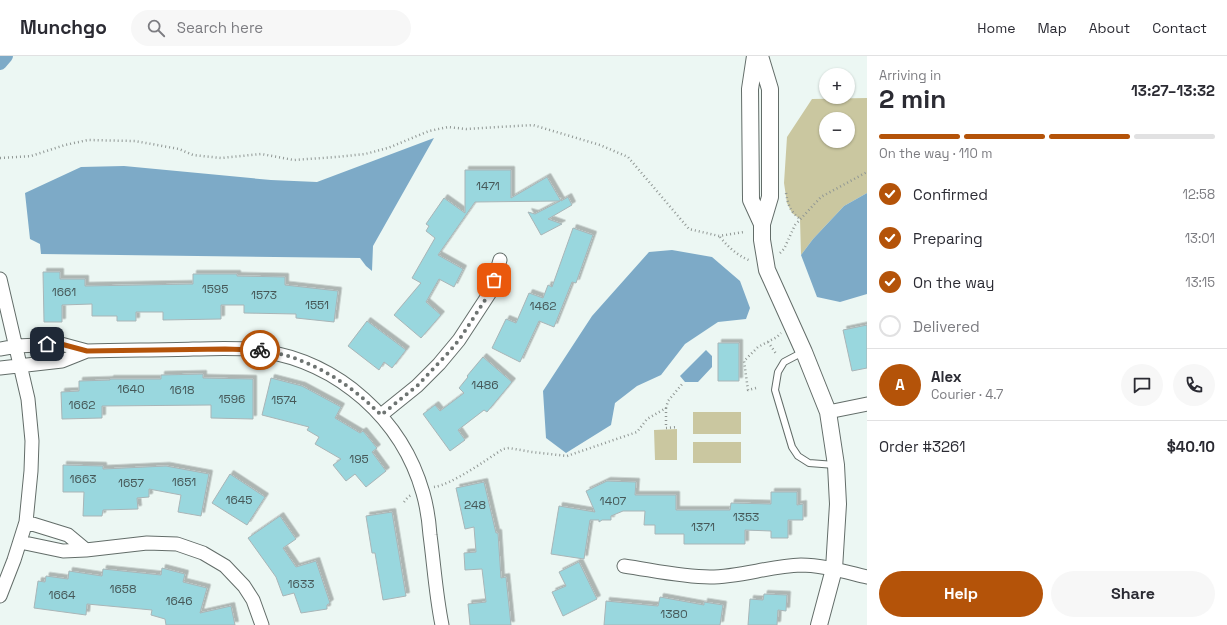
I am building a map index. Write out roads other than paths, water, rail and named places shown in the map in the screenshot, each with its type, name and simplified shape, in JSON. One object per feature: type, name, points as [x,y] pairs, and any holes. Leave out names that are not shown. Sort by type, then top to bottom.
[{"type":"street","points":[[755,56],[750,89],[750,200],[762,224]]},
{"type":"street","points":[[760,56],[770,89],[770,197],[762,224],[762,240],[767,270],[804,352],[828,412],[836,465],[838,504],[834,569],[818,625]]},
{"type":"street","points":[[381,415],[417,386],[439,364],[459,340],[491,291],[500,260]]},
{"type":"street","points":[[0,279],[28,399],[32,441],[31,472],[26,522],[0,596]]},
{"type":"street","points":[[0,349],[16,346],[61,344],[87,351],[242,349],[284,355],[302,361],[327,373],[356,392],[381,415],[406,451],[419,479],[427,509],[442,625]]},
{"type":"street","points":[[0,368],[62,361],[87,351]]},
{"type":"street","points":[[828,412],[867,404]]},
{"type":"street","points":[[26,522],[68,535],[86,550]]},
{"type":"street","points":[[20,542],[63,551],[147,544],[177,544],[203,553],[225,566],[244,586],[253,600],[262,625]]},
{"type":"street","points":[[624,566],[709,577],[802,565],[834,569],[867,577]]},
{"type":"lane","points":[[804,352],[784,362],[778,372],[775,390],[792,447],[798,456],[809,463],[836,465]]},
{"type":"water","points":[[434,138],[373,246],[372,271],[360,258],[41,254],[40,244],[30,239],[25,193],[81,167],[124,166],[271,180],[317,182]]},
{"type":"water","points":[[867,193],[867,294],[840,302],[817,297],[801,255],[813,239],[844,206]]},
{"type":"water","points":[[672,250],[712,257],[740,281],[750,308],[746,319],[718,322],[685,344],[661,375],[637,386],[615,403],[611,425],[566,453],[546,438],[543,391],[592,316],[649,252]]},
{"type":"water","points":[[706,350],[712,356],[712,367],[698,382],[685,382],[680,376]]},
{"type":"waterway","points":[[0,63],[6,56]]}]
